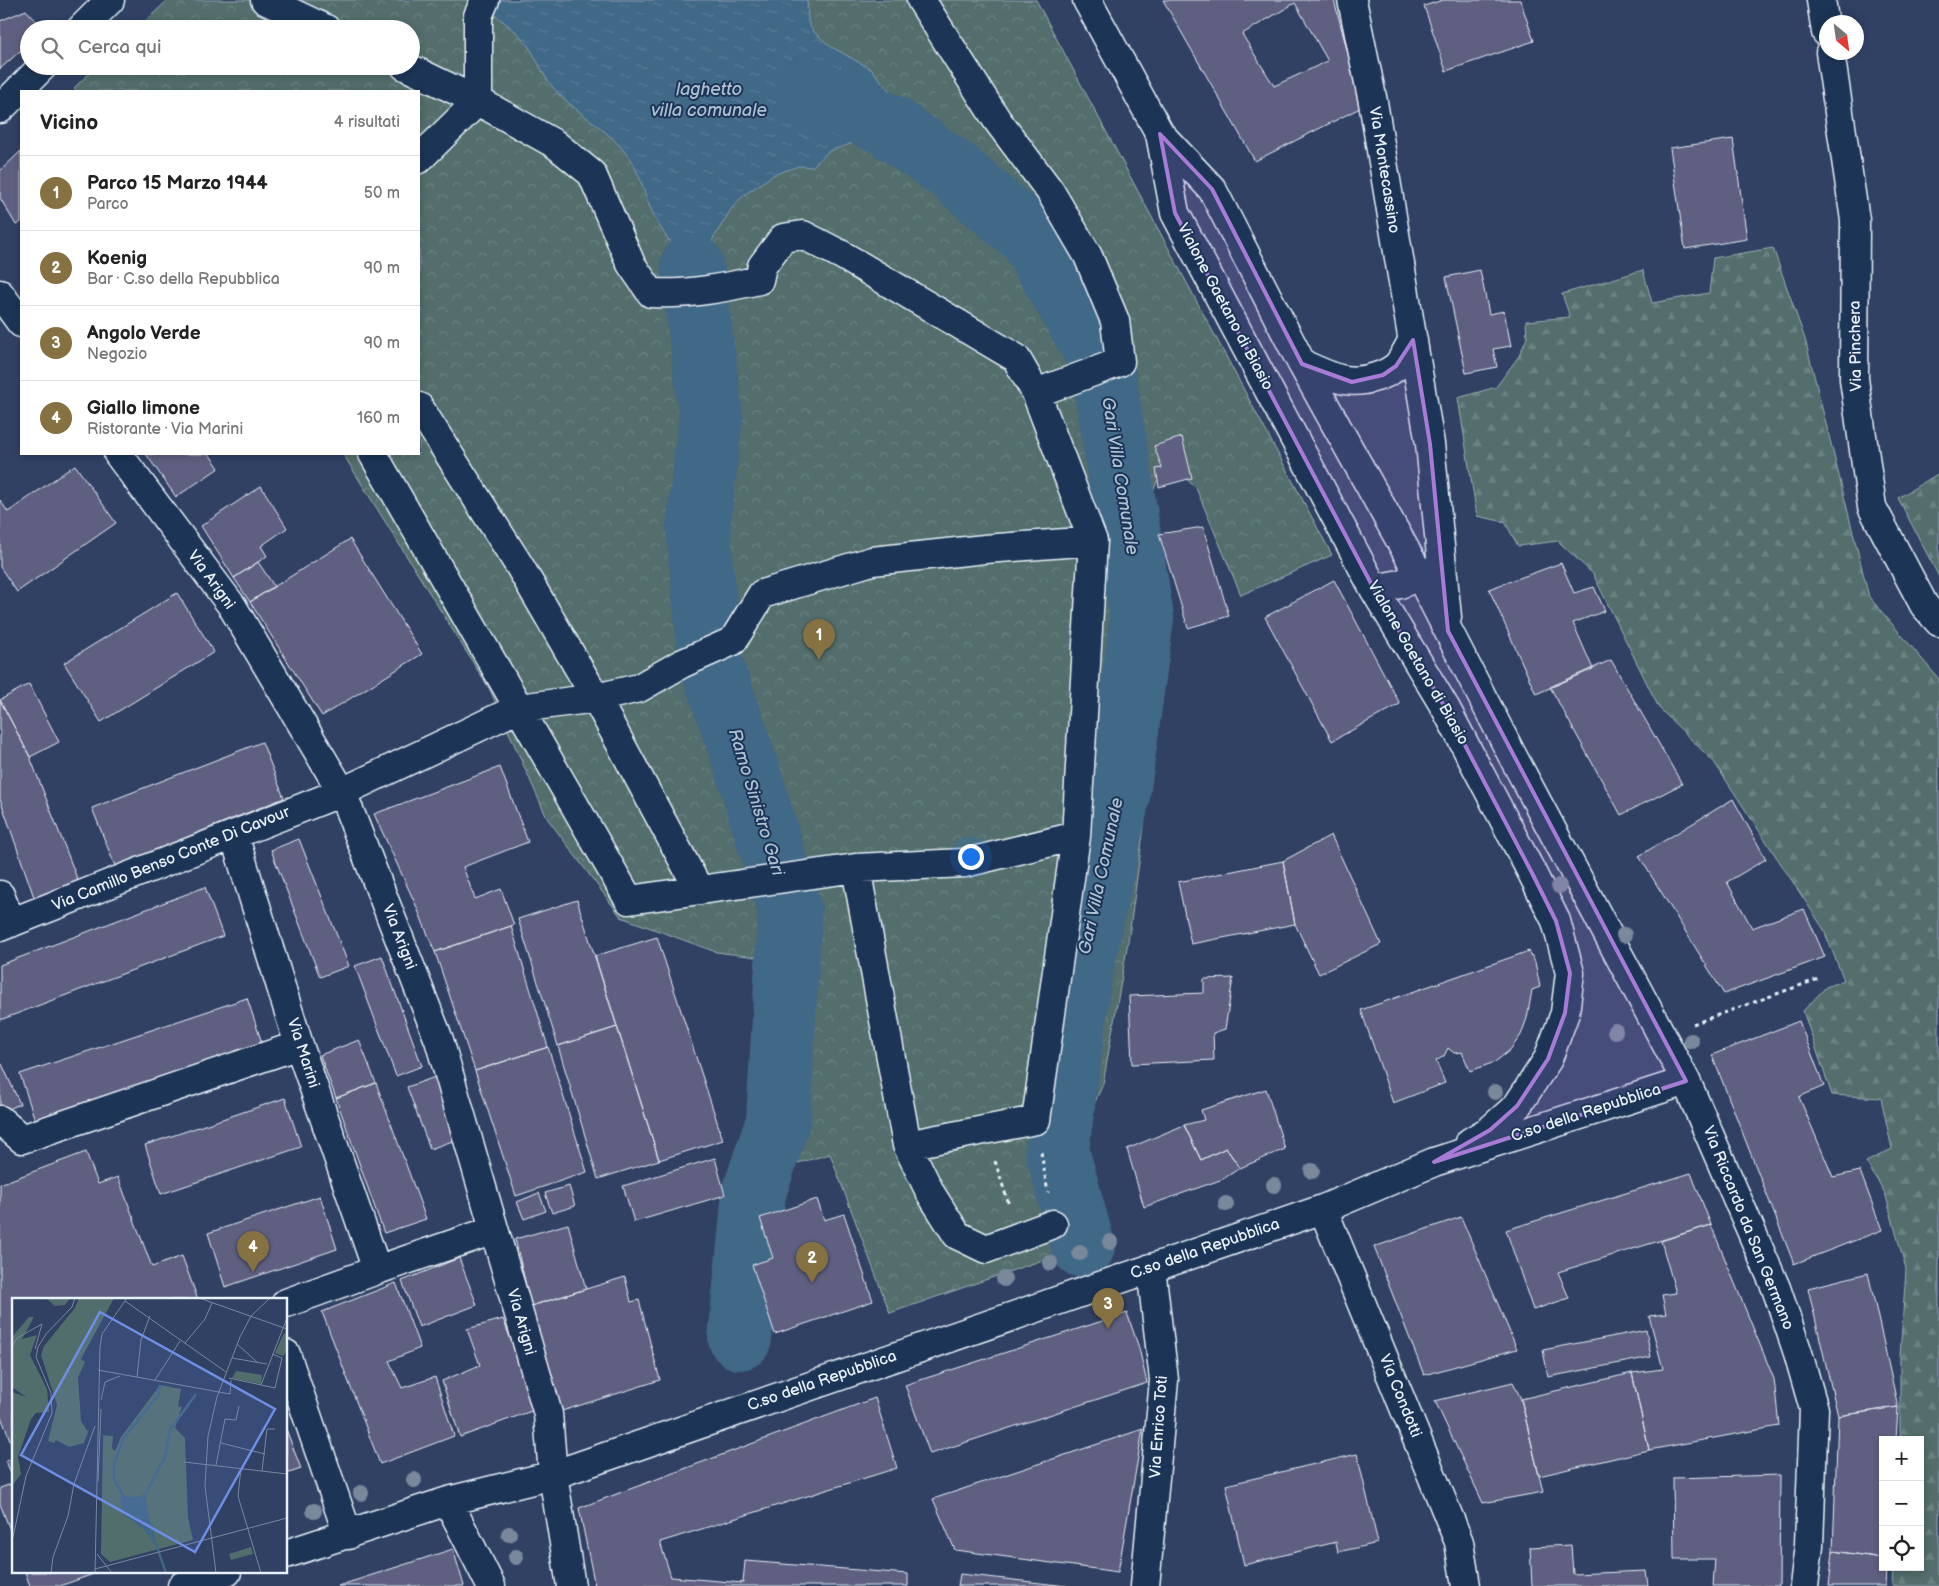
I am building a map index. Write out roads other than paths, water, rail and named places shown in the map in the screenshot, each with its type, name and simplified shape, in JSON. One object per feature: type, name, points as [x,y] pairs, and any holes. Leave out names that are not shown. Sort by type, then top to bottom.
[{"type":"street","points":[[89,20],[110,0]]},
{"type":"street","points":[[265,0],[307,20]]},
{"type":"street","points":[[921,0],[997,120],[1050,191],[1088,256],[1114,321],[1120,362],[1036,393]]},
{"type":"street","name":"Vialone Gaetano di Biasio","points":[[1087,0],[1160,134],[1212,189],[1302,364],[1431,571]]},
{"type":"street","name":"Via Montecassino","points":[[1352,0],[1373,102],[1430,444],[1431,571],[1448,631],[1471,757]]},
{"type":"street","points":[[1821,0],[1823,15]]},
{"type":"street","points":[[420,158],[478,101],[481,8]]},
{"type":"street","name":"Via Pinchera","points":[[1831,60],[1855,220],[1854,379],[1872,507],[1924,604],[1939,622]]},
{"type":"street","points":[[420,73],[478,101],[555,144],[592,174],[631,264],[651,293],[668,294],[732,286],[759,280],[762,266],[783,238],[803,235],[842,255],[1016,358],[1036,393],[1093,541],[1076,836],[1036,1120],[907,1145]]},
{"type":"street","points":[[0,109],[34,75]]},
{"type":"street","name":"Vialone Gaetano di Biasio","points":[[1160,134],[1175,214],[1374,589],[1446,709],[1532,873],[1556,921],[1570,972],[1565,1013],[1548,1059],[1517,1106],[1490,1130],[1434,1162]]},
{"type":"street","points":[[0,294],[20,322]]},
{"type":"street","points":[[1302,364],[1333,377],[1352,382],[1368,380],[1383,375],[1396,366],[1414,340]]},
{"type":"street","points":[[420,409],[520,565],[596,698],[699,890]]},
{"type":"street","name":"Via Arigni","points":[[119,455],[232,606],[342,792],[438,1040],[548,1414],[553,1475],[571,1586]]},
{"type":"street","points":[[374,455],[629,900],[856,868],[965,863],[1076,836]]},
{"type":"street","name":"Via Camillo Benso Conte Di Cavour","points":[[6,925],[342,792],[519,708],[596,698],[639,688],[681,664],[733,641],[762,594],[872,561],[985,549],[1093,541]]},
{"type":"street","points":[[1374,589],[1400,584],[1431,571]]},
{"type":"street","points":[[1448,631],[1686,1081]]},
{"type":"street","name":"Via Marini","points":[[234,835],[299,1045],[376,1270]]},
{"type":"street","points":[[856,868],[907,1145],[931,1194],[956,1235],[986,1249],[1053,1224]]},
{"type":"street","points":[[0,895],[6,925]]},
{"type":"street","points":[[0,1120],[22,1140],[299,1045]]},
{"type":"street","name":"C.so della Repubblica","points":[[288,1553],[448,1501],[553,1475],[1323,1209],[1434,1162],[1686,1081]]},
{"type":"street","name":"Via Riccardo da San Germano","points":[[1686,1081],[1776,1288],[1798,1353],[1814,1409],[1809,1545],[1804,1586]]},
{"type":"street","name":"Via Condotti","points":[[1323,1209],[1459,1542],[1466,1586]]},
{"type":"street","points":[[288,1302],[494,1230]]},
{"type":"street","name":"Via Enrico Toti","points":[[1145,1586],[1164,1380],[1151,1268]]},
{"type":"street","points":[[288,1360],[348,1535]]},
{"type":"street","points":[[448,1501],[491,1586]]},
{"type":"street","points":[[182,1586],[221,1574]]},
{"type":"water","name":"laghetto villa comunale","points":[[474,0],[807,0],[808,22],[813,31],[830,46],[871,69],[893,95],[894,110],[888,125],[876,136],[829,151],[812,167],[799,166],[773,175],[744,195],[732,208],[713,239],[709,255],[702,264],[692,266],[677,251],[659,226],[640,178],[623,149],[557,92],[547,79],[532,51],[517,33]]},
{"type":"waterway","name":"Gari Villa Comunale","points":[[807,88],[888,125],[952,170],[1030,236],[1102,362],[1142,618],[1118,796],[1080,975],[1057,1150],[1083,1246]]},
{"type":"waterway","name":"Ramo Sinistro Gari","points":[[692,266],[711,416],[698,527],[710,661],[745,762],[790,911],[778,1121],[754,1193],[740,1338]]},
{"type":"place","name":"Parco 15 Marzo 1944","points":[[819,660]]},
{"type":"place","name":"Giallo limone","points":[[253,1272]]},
{"type":"place","name":"Koenig","points":[[812,1283]]},
{"type":"place","name":"Angolo Verde","points":[[1108,1329]]}]
